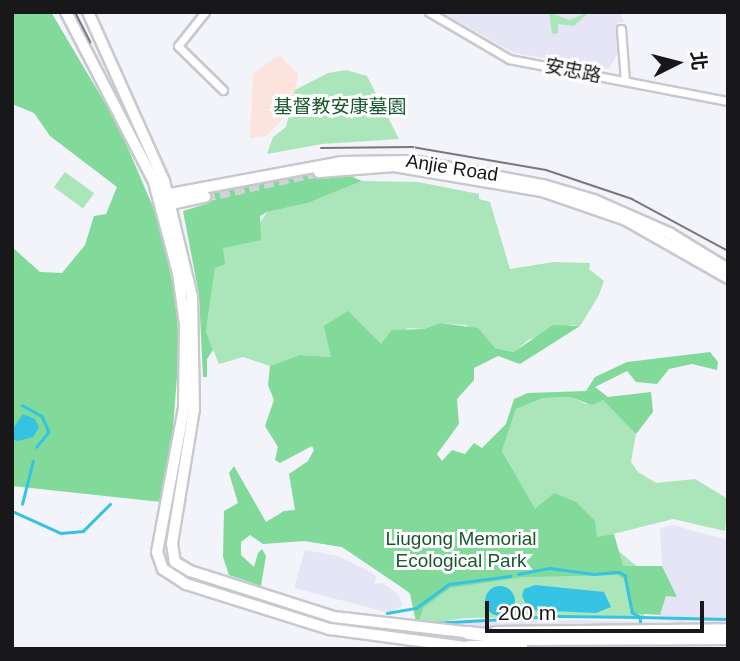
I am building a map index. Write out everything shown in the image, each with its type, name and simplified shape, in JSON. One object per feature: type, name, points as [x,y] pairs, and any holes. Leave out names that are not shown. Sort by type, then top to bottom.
[{"type":"highway","points":[[468,633],[521,639],[728,638]]},
{"type":"highway","points":[[475,648],[728,645]]},
{"type":"street","points":[[66,12],[165,200]]},
{"type":"street","points":[[88,12],[144,128],[192,297],[191,443],[171,550],[175,562],[190,571],[334,617],[468,633],[728,629]]},
{"type":"street","points":[[205,12],[178,46],[223,90]]},
{"type":"street","name":"安忠路","points":[[429,12],[509,59],[728,101]]},
{"type":"street","points":[[621,29],[625,81]]},
{"type":"street","name":"Anjie Road","points":[[165,200],[342,165],[413,161],[543,185],[627,213],[727,274]]},
{"type":"street","name":"Anjie Road","points":[[319,172],[342,165]]},
{"type":"street","points":[[165,200],[205,197]]},
{"type":"street","points":[[190,372],[180,442],[157,552],[169,576],[186,584],[330,629],[475,648]]},
{"type":"shaded area","points":[[441,12],[620,12],[624,22],[617,23],[620,49],[609,69],[514,53]]},
{"type":"shaded area","points":[[279,55],[298,74],[292,110],[266,136],[250,138],[253,74]]},
{"type":"shaded area","points":[[672,525],[728,540],[728,622],[685,621],[687,649],[429,649],[427,627],[466,619],[684,622],[661,620],[660,615],[666,595],[676,597],[662,566],[660,528]]},
{"type":"shaded area","points":[[305,550],[338,556],[365,569],[377,576],[374,584],[383,583],[398,594],[403,605],[390,613],[294,588]]},
{"type":"green space","points":[[12,12],[51,12],[118,125],[159,221],[176,300],[179,351],[172,441],[161,502],[12,486],[12,247],[40,272],[62,273],[85,245],[94,216],[106,214],[117,187],[50,136],[34,113],[12,104]]},
{"type":"green space","points":[[549,12],[569,20],[589,12],[574,26],[558,24],[558,33],[552,34]]},
{"type":"green space","name":"基督教安康墓園","points":[[346,70],[367,76],[399,139],[322,144],[267,154],[273,137],[286,127],[295,90],[328,73]]},
{"type":"green space","points":[[318,168],[320,177],[343,173],[362,181],[308,203],[267,212],[260,216],[261,240],[223,248],[225,264],[215,268],[206,332],[213,350],[207,359],[207,377],[203,377],[199,295],[183,211],[206,204],[204,192]]},
{"type":"green space","points":[[65,172],[94,193],[83,209],[54,187]]},
{"type":"green space","points":[[362,181],[418,182],[479,194],[479,199],[490,202],[510,269],[554,262],[590,263],[589,269],[604,281],[598,297],[580,326],[571,325],[528,340],[515,352],[495,348],[466,325],[440,323],[424,329],[408,328],[381,344],[331,357],[300,355],[270,366],[243,357],[219,364],[206,333],[215,268],[222,248],[249,239],[267,212],[308,203]]},
{"type":"green space","points":[[348,311],[381,344],[392,330],[424,329],[440,323],[478,328],[495,348],[514,352],[553,325],[580,326],[520,364],[498,356],[474,368],[474,380],[457,399],[459,424],[437,454],[442,461],[452,450],[465,454],[474,443],[482,448],[506,424],[514,399],[528,393],[586,391],[595,377],[627,362],[710,352],[718,362],[717,370],[692,364],[669,369],[657,384],[636,382],[627,371],[595,387],[608,397],[651,392],[653,412],[636,434],[603,400],[592,405],[570,397],[543,398],[516,409],[502,451],[535,509],[554,493],[576,502],[595,521],[597,537],[614,534],[623,566],[662,566],[677,597],[666,596],[660,615],[631,613],[624,579],[618,575],[523,577],[450,588],[423,608],[417,626],[410,593],[342,547],[305,541],[263,544],[250,535],[241,542],[241,555],[254,567],[262,549],[266,556],[261,586],[229,575],[223,557],[224,511],[238,503],[229,473],[234,466],[266,522],[284,511],[295,510],[289,474],[308,461],[314,450],[312,446],[280,463],[275,460],[278,447],[265,426],[274,400],[268,385],[270,366],[300,355],[331,357],[324,326]]},
{"type":"green space","name":"Liugong Memorial Ecological Park","points":[[570,397],[586,404],[603,400],[616,410],[636,434],[631,462],[638,472],[656,483],[695,479],[728,499],[725,531],[673,519],[601,537],[638,567],[647,583],[644,616],[465,618],[417,626],[410,594],[401,584],[342,547],[305,541],[512,468],[502,451],[516,409],[543,398]]},
{"type":"water","points":[[23,414],[35,419],[39,428],[33,437],[18,441],[12,439],[12,430]]},
{"type":"water","points":[[535,585],[604,592],[611,607],[596,613],[529,610],[522,596],[524,589]]},
{"type":"water","points":[[500,586],[511,590],[515,601],[511,612],[500,616],[489,612],[485,601],[489,590]]},
{"type":"waterway","points":[[22,405],[42,416],[49,432],[37,447]]},
{"type":"waterway","points":[[22,504],[33,461]]},
{"type":"waterway","points":[[12,511],[61,533],[83,531],[110,504]]},
{"type":"waterway","points":[[518,574],[550,568],[594,574],[619,572],[625,575],[632,612],[640,617],[728,619]]},
{"type":"waterway","points":[[387,613],[416,608],[449,584],[510,576]]},
{"type":"waterway","points":[[432,623],[557,616],[640,617],[641,626]]},
{"type":"tunnel","points":[[205,197],[319,172]]},
{"type":"tram line","points":[[75,12],[90,42]]},
{"type":"tram line","points":[[321,148],[412,147],[546,170],[632,199],[728,251]]}]
